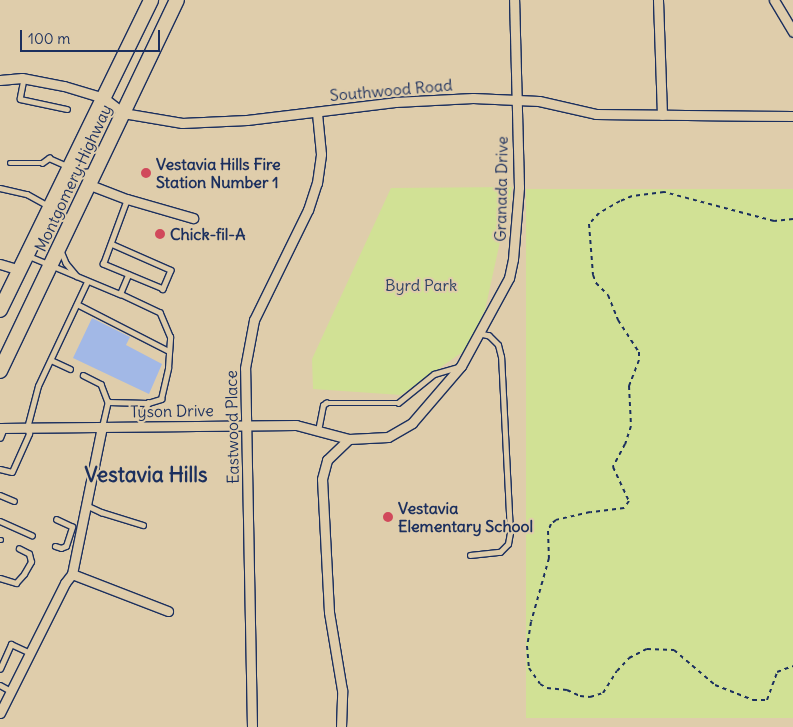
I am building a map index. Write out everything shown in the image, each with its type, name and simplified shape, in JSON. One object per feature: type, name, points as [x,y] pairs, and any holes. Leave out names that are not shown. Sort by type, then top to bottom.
[{"type":"main road","name":"Montgomery Highway","points":[[0,310],[151,0]]},
{"type":"main road","name":"Montgomery Highway","points":[[0,371],[97,171],[176,0]]},
{"type":"street","name":"Granada Drive","points":[[461,366],[509,278],[513,259],[519,187],[514,0]]},
{"type":"street","points":[[658,0],[662,116]]},
{"type":"street","points":[[774,0],[793,32]]},
{"type":"street","name":"Southwood Road","points":[[0,80],[24,79],[64,86],[104,98],[123,113],[182,123],[247,120],[317,113],[395,102],[473,98],[539,101],[596,114],[793,116]]},
{"type":"street","name":"Eastwood Place","points":[[252,727],[245,368],[254,320],[308,210],[317,183],[321,154],[317,113]]},
{"type":"street","points":[[90,185],[127,199],[193,218]]},
{"type":"street","points":[[0,264],[20,270]]},
{"type":"street","name":"Tyson Drive","points":[[2,428],[296,425],[349,440],[388,438],[412,423],[461,366]]},
{"type":"street","points":[[0,714],[65,583],[72,574],[102,427]]},
{"type":"street","points":[[341,727],[342,690],[329,612],[322,479],[327,460],[349,440]]},
{"type":"street","points":[[72,574],[168,611]]},
{"type":"lane","points":[[24,79],[20,99],[68,108]]},
{"type":"lane","points":[[10,163],[42,163],[48,158],[67,170],[97,171]]},
{"type":"lane","points":[[0,188],[27,194],[50,206]]},
{"type":"lane","points":[[112,244],[171,270],[163,290],[103,264],[112,244],[127,199]]},
{"type":"lane","points":[[60,248],[66,263],[80,278]]},
{"type":"lane","points":[[27,256],[120,294],[160,313],[170,337],[161,399],[148,403],[108,402]]},
{"type":"lane","points":[[120,294],[128,275]]},
{"type":"lane","points":[[0,469],[12,472],[29,434],[27,428],[38,386],[87,282]]},
{"type":"lane","points":[[76,304],[169,351]]},
{"type":"lane","points":[[470,555],[500,552],[508,544],[510,533],[501,357],[498,345],[489,336],[480,334]]},
{"type":"lane","points":[[51,360],[70,369]]},
{"type":"lane","points":[[318,431],[323,405],[326,403],[398,403],[434,374],[461,366]]},
{"type":"lane","points":[[83,375],[101,384],[108,402],[102,427]]},
{"type":"lane","points":[[139,426],[148,403]]},
{"type":"lane","points":[[0,438],[2,428]]},
{"type":"lane","points":[[0,495],[14,501]]},
{"type":"lane","points":[[86,505],[101,512],[143,525]]},
{"type":"lane","points":[[56,546],[61,548],[66,546],[72,527],[57,520]]},
{"type":"lane","points":[[0,521],[32,535]]},
{"type":"lane","points":[[0,578],[16,583],[24,574],[31,562],[28,554],[19,549]]},
{"type":"lane","points":[[0,669],[12,644],[30,653]]},
{"type":"lane","points":[[0,685],[11,691]]},
{"type":"path","points":[[793,219],[774,221],[664,192],[632,196],[620,201],[599,213],[589,224],[593,275],[596,283],[608,295],[618,320],[638,352],[639,360],[629,386],[631,426],[625,444],[614,461],[613,467],[629,501],[624,508],[590,512],[556,520],[551,524],[548,531],[549,558],[530,622],[527,646],[529,668],[540,684],[547,688],[567,690],[580,696],[603,693],[617,671],[629,658],[647,649],[674,650],[715,685],[753,700],[767,700],[777,672],[793,666]]},
{"type":"green space","name":"Byrd Park","points":[[512,187],[485,310],[464,351],[401,395],[313,389],[312,359],[391,188]]},
{"type":"green space","points":[[526,189],[793,189],[793,718],[526,718]]},
{"type":"building","points":[[92,318],[130,337],[126,345],[162,364],[149,394],[73,358]]},
{"type":"place","name":"Vestavia Hills Fire Station Number 1","points":[[146,173]]},
{"type":"place","name":"Chick-fil-A","points":[[160,234]]},
{"type":"place","name":"Vestavia Elementary School","points":[[388,517]]},
{"type":"district","name":"Vestavia Hills","points":[[146,475]]}]
